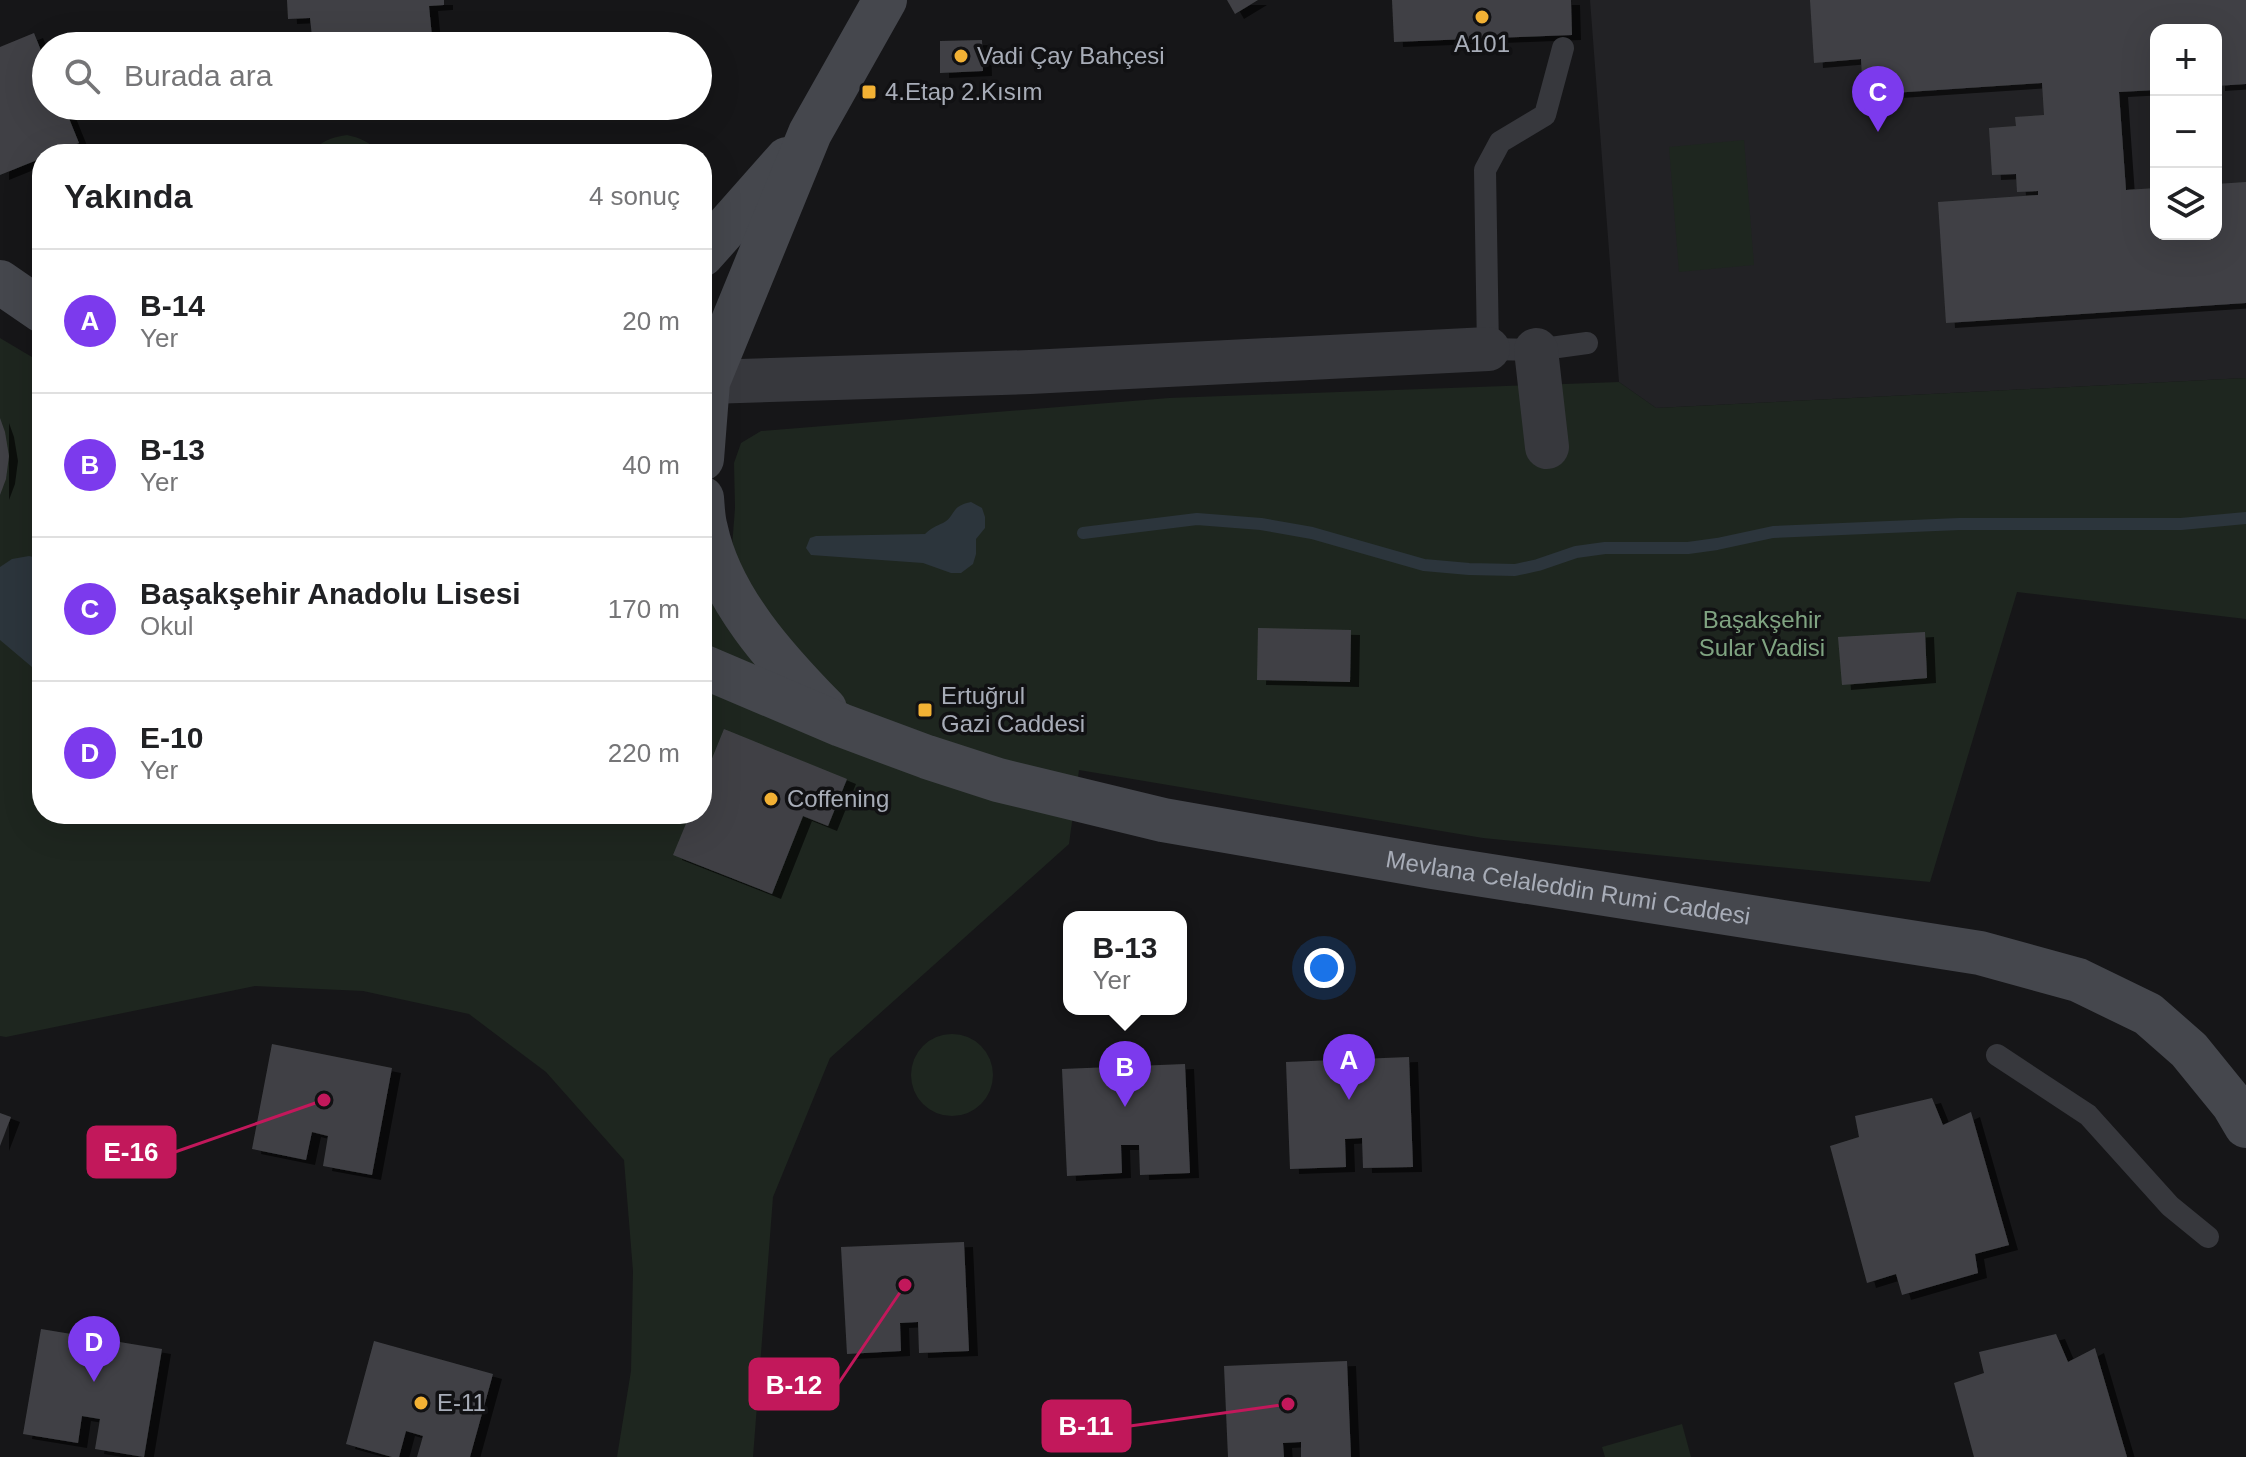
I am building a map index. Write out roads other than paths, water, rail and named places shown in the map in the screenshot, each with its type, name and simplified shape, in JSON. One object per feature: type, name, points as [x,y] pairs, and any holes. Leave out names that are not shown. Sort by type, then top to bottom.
[{"type":"street","points":[[712,364],[810,133],[885,0]]},
{"type":"street","points":[[712,244],[810,133]]},
{"type":"street","points":[[0,282],[32,304]]},
{"type":"street","points":[[712,380],[1030,372],[1488,349]]},
{"type":"street","points":[[1536,350],[1547,447]]},
{"type":"street","points":[[712,546],[726,581],[757,633],[785,668],[841,725]]},
{"type":"street","name":"Mevlana Celaleddin Rumi Caddesi","points":[[712,670],[841,725],[998,780],[1163,820],[1433,867],[1980,953],[2078,980],[2148,1014],[2189,1050],[2233,1104],[2246,1126]]},
{"type":"lane","points":[[1563,48],[1545,115],[1500,142],[1485,170],[1488,349],[1536,350],[1587,343]]},
{"type":"lane","points":[[1997,1055],[2088,1115],[2170,1206],[2208,1237]]},
{"type":"waterway","points":[[1083,533],[1197,519],[1261,524],[1312,533],[1424,565],[1515,570],[1576,552],[1605,548],[1688,548],[1773,532],[1959,524],[2181,524],[2246,518]]},
{"type":"place","name":"A101","points":[[1482,17]]},
{"type":"place","name":"Vadi Çay Bahçesi","points":[[961,56]]},
{"type":"place","name":"4.Etap 2.Kısım","points":[[869,92]]},
{"type":"place","name":"Başakşehir Anadolu Lisesi","points":[[1878,132]]},
{"type":"place","name":"Ertuğrul Gazi Caddesi","points":[[925,710]]},
{"type":"place","name":"Coffening","points":[[771,799]]},
{"type":"place","name":"E-16","points":[[324,1100]]},
{"type":"place","name":"B-14","points":[[1349,1100]]},
{"type":"place","name":"B-13","points":[[1125,1107]]},
{"type":"place","name":"B-12","points":[[905,1285]]},
{"type":"place","name":"E-10","points":[[94,1382]]},
{"type":"place","name":"E-11","points":[[421,1403]]},
{"type":"place","name":"B-11","points":[[1288,1404]]},
{"type":"park label","name":"Başakşehir Sular Vadisi","points":[[1762,634]]}]
